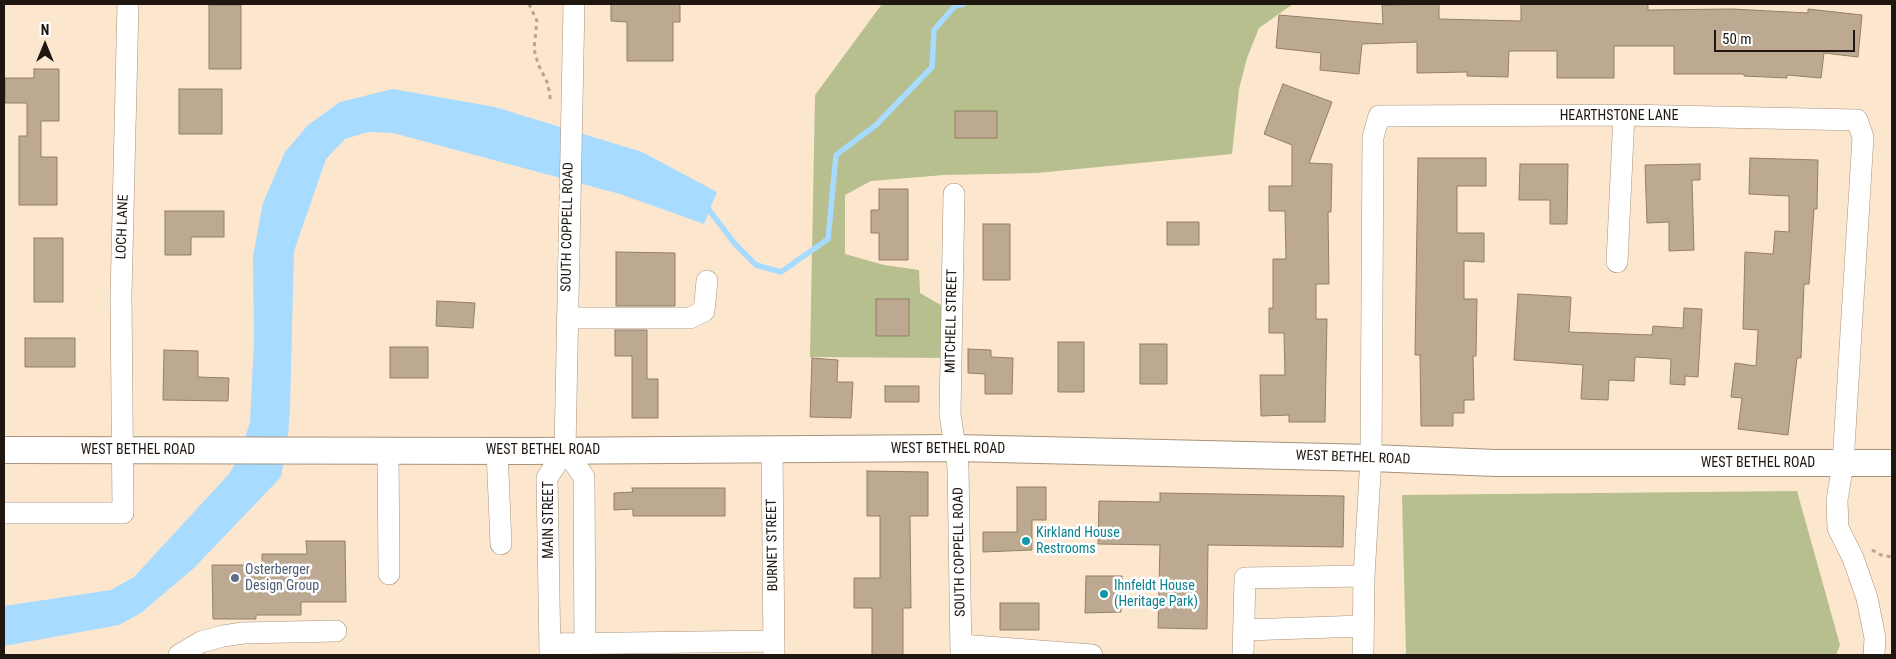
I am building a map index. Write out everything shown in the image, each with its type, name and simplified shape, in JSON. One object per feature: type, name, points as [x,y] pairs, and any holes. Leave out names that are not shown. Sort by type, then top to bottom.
[{"type":"main road","name":"WEST BETHEL ROAD","points":[[4,450],[772,450],[956,448],[1371,458],[1496,463],[1892,463]]},
{"type":"street","name":"LOCH LANE","points":[[4,513],[123,513],[124,450],[121,296],[128,4]]},
{"type":"street","name":"SOUTH COPPELL ROAD","points":[[564,450],[568,196],[574,4]]},
{"type":"street","points":[[1617,262],[1624,115]]},
{"type":"street","name":"HEARTHSTONE LANE","points":[[1371,458],[1372,137],[1379,116],[1624,115],[1858,120],[1863,137],[1843,463]]},
{"type":"street","name":"MITCHELL STREET","points":[[954,194],[950,414],[956,448]]},
{"type":"street","points":[[567,318],[690,318],[704,311],[707,281]]},
{"type":"street","name":"SOUTH COPPELL ROAD","points":[[956,448],[958,466],[961,650]]},
{"type":"street","points":[[388,450],[389,574]]},
{"type":"street","points":[[497,450],[501,544]]},
{"type":"street","points":[[564,450],[584,477],[585,650]]},
{"type":"street","name":"MAIN STREET","points":[[550,650],[547,478],[564,450]]},
{"type":"street","name":"BURNET STREET","points":[[772,450],[774,648]]},
{"type":"street","points":[[1363,655],[1364,576],[1371,458]]},
{"type":"street","points":[[1843,463],[1837,500],[1838,528],[1853,558],[1867,598],[1876,638],[1874,655]]},
{"type":"street","points":[[1243,655],[1245,578],[1364,576]]},
{"type":"street","points":[[1245,630],[1363,626]]},
{"type":"street","points":[[179,655],[201,642],[223,636],[243,633],[336,631]]},
{"type":"street","points":[[550,650],[774,648]]},
{"type":"street","points":[[961,650],[1091,655]]},
{"type":"path","points":[[529,4],[537,21],[534,49],[538,64],[548,84],[551,103]]},
{"type":"green space","points":[[882,4],[1293,4],[1259,28],[1247,58],[1239,89],[1232,154],[1037,173],[944,175],[871,181],[845,195],[845,254],[884,265],[919,270],[920,293],[953,312],[954,358],[810,357],[815,95]]},
{"type":"green space","points":[[1797,491],[1840,645],[1836,655],[1406,655],[1402,495]]},
{"type":"water","points":[[393,89],[495,107],[642,152],[717,192],[704,224],[620,194],[393,133],[368,132],[345,139],[326,159],[294,251],[290,408],[288,435],[281,477],[194,568],[141,613],[119,625],[4,646],[4,606],[111,590],[134,577],[229,474],[239,457],[250,422],[254,341],[253,256],[263,203],[285,152],[308,125],[340,102]]},
{"type":"building","points":[[611,4],[680,4],[680,22],[673,22],[673,61],[627,61],[627,22],[611,21]]},
{"type":"building","points":[[1439,4],[1439,19],[1521,21],[1521,4],[1648,4],[1648,10],[1732,9],[1808,13],[1808,9],[1862,15],[1858,57],[1824,53],[1821,78],[1787,75],[1787,78],[1744,76],[1744,74],[1674,74],[1674,46],[1614,46],[1614,78],[1557,78],[1557,51],[1509,51],[1508,77],[1467,76],[1467,72],[1417,73],[1417,42],[1362,44],[1359,74],[1320,70],[1321,53],[1276,48],[1279,15],[1383,24],[1382,5]]},
{"type":"building","points":[[209,5],[241,5],[241,69],[209,69]]},
{"type":"building","points":[[34,69],[59,69],[59,121],[41,121],[41,157],[57,157],[57,205],[19,205],[19,136],[27,136],[27,103],[5,103],[5,78],[34,78]]},
{"type":"building","points":[[1283,84],[1332,102],[1309,163],[1332,164],[1331,212],[1328,212],[1329,284],[1316,284],[1316,319],[1327,319],[1325,422],[1289,422],[1289,415],[1261,416],[1260,375],[1285,375],[1284,333],[1269,333],[1269,308],[1273,308],[1273,259],[1286,259],[1285,211],[1269,211],[1269,186],[1292,186],[1292,145],[1264,134]]},
{"type":"building","points":[[179,89],[222,89],[222,134],[179,134]]},
{"type":"building","points":[[955,111],[997,111],[997,138],[955,138]]},
{"type":"building","points":[[1418,158],[1486,158],[1486,186],[1457,186],[1457,233],[1484,233],[1484,262],[1464,261],[1464,299],[1477,299],[1476,356],[1473,356],[1474,400],[1464,400],[1464,413],[1453,413],[1453,426],[1421,426],[1420,355],[1415,355]]},
{"type":"building","points":[[1750,158],[1818,160],[1817,209],[1814,209],[1809,284],[1804,284],[1801,358],[1797,358],[1788,435],[1738,429],[1742,398],[1731,397],[1735,363],[1756,366],[1758,330],[1743,329],[1745,252],[1773,254],[1775,231],[1789,232],[1789,196],[1749,194]]},
{"type":"building","points":[[1520,164],[1568,164],[1567,224],[1550,224],[1550,200],[1519,200]]},
{"type":"building","points":[[1700,164],[1700,180],[1692,180],[1694,250],[1669,251],[1669,222],[1647,223],[1645,165]]},
{"type":"building","points":[[879,189],[908,189],[908,260],[879,260],[879,233],[871,233],[871,210],[879,210]]},
{"type":"building","points":[[165,211],[224,211],[224,237],[191,237],[191,255],[165,255]]},
{"type":"building","points":[[1167,222],[1199,222],[1199,245],[1167,245]]},
{"type":"building","points":[[983,224],[1010,224],[1010,280],[983,280]]},
{"type":"building","points":[[34,238],[63,238],[63,302],[34,302]]},
{"type":"building","points":[[616,252],[675,253],[675,306],[616,306]]},
{"type":"building","points":[[1518,294],[1571,297],[1569,332],[1652,335],[1653,326],[1683,328],[1684,308],[1702,309],[1698,377],[1685,376],[1685,385],[1670,384],[1671,359],[1635,357],[1634,381],[1609,380],[1608,400],[1581,399],[1583,365],[1514,360]]},
{"type":"building","points":[[876,299],[909,299],[909,336],[876,336]]},
{"type":"building","points":[[437,301],[475,303],[473,328],[436,326]]},
{"type":"building","points":[[615,330],[647,330],[647,379],[658,379],[658,418],[632,418],[632,356],[615,356]]},
{"type":"building","points":[[25,338],[75,338],[75,367],[25,367]]},
{"type":"building","points":[[1058,342],[1084,342],[1084,392],[1058,392]]},
{"type":"building","points":[[1140,344],[1167,344],[1167,384],[1140,384]]},
{"type":"building","points":[[390,347],[428,347],[428,378],[390,378]]},
{"type":"building","points":[[968,349],[991,350],[991,357],[1013,358],[1012,394],[985,394],[985,374],[968,373]]},
{"type":"building","points":[[164,350],[198,351],[198,377],[229,378],[228,401],[163,400]]},
{"type":"building","points":[[812,358],[838,360],[837,382],[853,382],[851,418],[810,417]]},
{"type":"building","points":[[885,386],[919,386],[919,402],[885,402]]},
{"type":"building","points":[[867,471],[928,472],[928,516],[910,516],[911,608],[903,608],[903,655],[872,655],[872,608],[854,608],[854,578],[880,578],[880,516],[867,516]]},
{"type":"building","points":[[1017,487],[1046,487],[1046,520],[1032,520],[1032,550],[983,552],[983,532],[1017,532]]},
{"type":"building","points":[[632,488],[725,488],[725,516],[633,516],[633,509],[614,510],[614,493],[633,492]]},
{"type":"building","points":[[1160,493],[1344,496],[1343,547],[1208,545],[1207,629],[1158,628],[1160,545],[1098,544],[1099,501],[1160,502]]},
{"type":"building","points":[[306,541],[345,541],[346,602],[301,602],[301,615],[256,615],[256,619],[213,619],[212,565],[262,565],[262,554],[307,554]]},
{"type":"building","name":"Ihnfeldt House (Heritage Park)","points":[[1086,576],[1122,576],[1121,612],[1085,613]]},
{"type":"building","points":[[1000,603],[1039,603],[1039,630],[1000,630]]},
{"type":"waterway","points":[[706,206],[735,244],[756,265],[781,272],[828,239],[836,155],[876,125],[932,67],[934,30],[955,6],[964,4]]},
{"type":"place","name":"Kirkland House Restrooms","points":[[1026,541]]},
{"type":"place","name":"Osterberger Design Group","points":[[235,578]]},
{"type":"place","name":"Ihnfeldt House (Heritage Park)","points":[[1104,594]]}]
